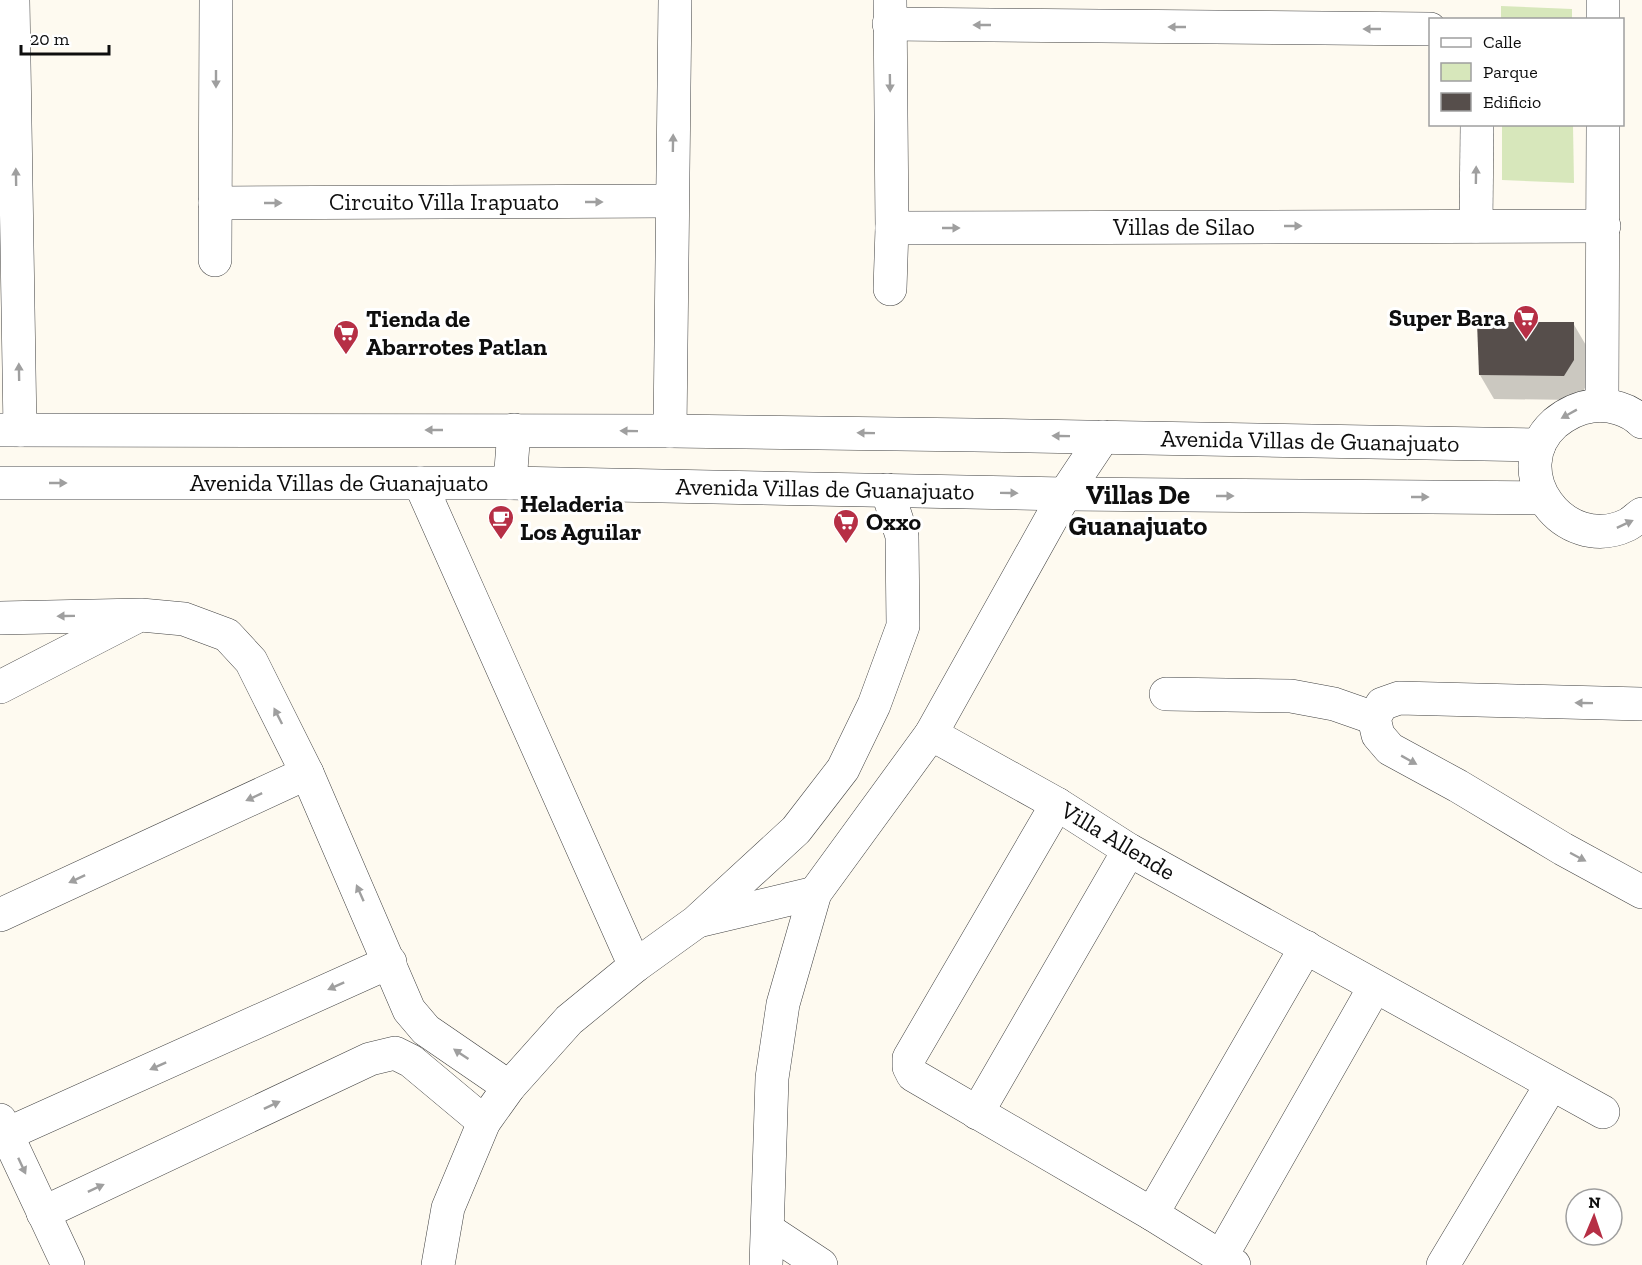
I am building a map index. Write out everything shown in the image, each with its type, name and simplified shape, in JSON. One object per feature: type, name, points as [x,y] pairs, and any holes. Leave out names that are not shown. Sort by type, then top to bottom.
[{"type":"street","points":[[10,430],[13,0]]},
{"type":"street","points":[[215,260],[216,0]]},
{"type":"street","points":[[670,431],[675,0]]},
{"type":"street","points":[[1603,0],[1603,18]]},
{"type":"street","points":[[890,289],[892,228],[890,12],[1429,29]]},
{"type":"street","points":[[1476,226],[1477,126]]},
{"type":"street","points":[[1602,405],[1603,126]]},
{"type":"street","name":"Circuito Villa Irapuato","points":[[215,203],[672,201]]},
{"type":"street","name":"Villas de Silao","points":[[892,228],[1604,226]]},
{"type":"street","points":[[1642,422],[1620,408],[1602,405],[1582,407],[1564,415],[1549,429],[1539,446],[1535,463],[1536,481],[1543,498],[1558,517],[1580,529],[1604,531],[1628,524],[1642,513]]},
{"type":"street","name":"Avenida Villas de Guanajuato","points":[[10,430],[670,431],[1539,446]]},
{"type":"street","points":[[510,483],[514,430]]},
{"type":"street","points":[[766,1265],[772,1078],[783,1004],[815,893],[931,734],[1065,494],[1103,437]]},
{"type":"street","name":"Avenida Villas de Guanajuato","points":[[0,483],[510,483],[1065,494],[1543,498]]},
{"type":"street","points":[[420,483],[635,966]]},
{"type":"street","points":[[438,1265],[448,1208],[484,1122],[509,1087],[569,1020],[635,966],[696,922],[796,830],[843,769],[873,705],[903,626],[902,536],[887,490]]},
{"type":"street","points":[[0,618],[141,615],[184,619],[226,635],[251,662],[307,773],[409,1010],[426,1030],[509,1087]]},
{"type":"street","points":[[0,687],[141,615]]},
{"type":"street","points":[[1166,694],[1291,696],[1334,704],[1374,718]]},
{"type":"street","points":[[1642,704],[1399,698],[1382,704],[1374,718],[1378,735],[1390,749],[1642,892]]},
{"type":"street","name":"Villa Allende","points":[[931,734],[1057,804],[1129,850],[1306,946],[1374,988],[1603,1113]]},
{"type":"street","points":[[0,915],[307,773]]},
{"type":"street","points":[[1057,804],[909,1058],[909,1067],[913,1075],[1152,1214],[1227,1261],[1374,988]]},
{"type":"street","points":[[977,1113],[1129,850]]},
{"type":"street","points":[[696,922],[815,893]]},
{"type":"street","points":[[1152,1214],[1306,946]]},
{"type":"street","points":[[68,1265],[3,1127],[390,962]]},
{"type":"street","points":[[43,1213],[370,1059],[395,1053],[411,1060],[484,1122]]},
{"type":"street","points":[[1443,1265],[1551,1085]]},
{"type":"street","points":[[768,1230],[821,1265]]},
{"type":"green space","points":[[1501,6],[1572,9],[1572,18],[1501,18]]},
{"type":"green space","points":[[1502,126],[1573,126],[1574,183],[1502,180]]},
{"type":"building","name":"Super Bara","points":[[1477,322],[1574,322],[1574,360],[1564,376],[1479,375]]},
{"type":"place","name":"Super Bara","points":[[1526,341]]},
{"type":"place","name":"Tienda de Abarrotes Patlan","points":[[346,356]]},
{"type":"place","name":"Heladeria Los Aguilar","points":[[501,541]]},
{"type":"place","name":"Oxxo","points":[[846,545]]},
{"type":"district","name":"Villas De Guanajuato","points":[[1138,510]]}]
